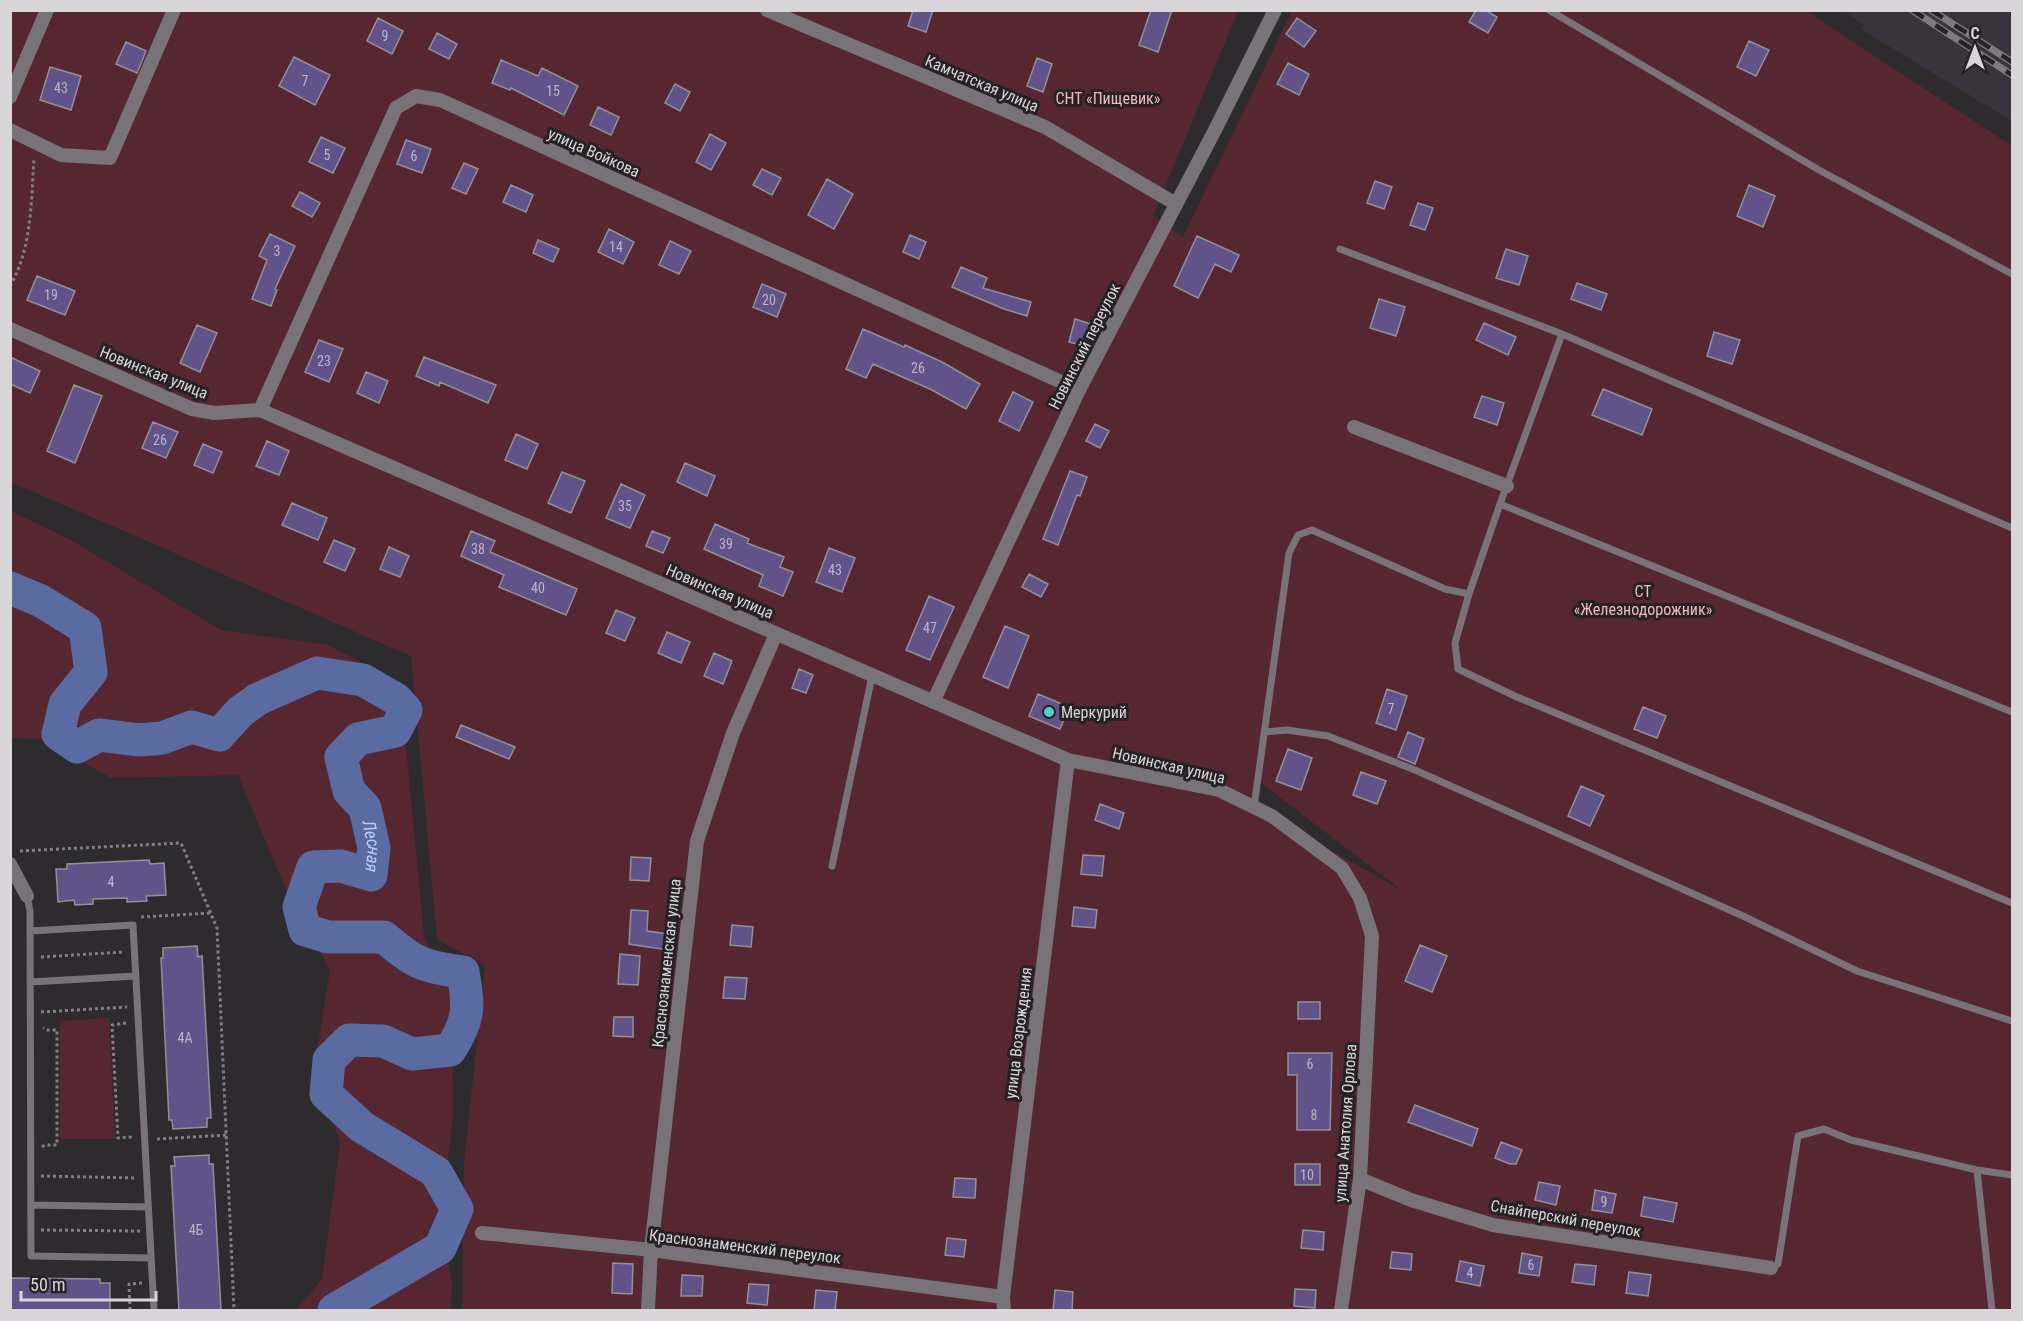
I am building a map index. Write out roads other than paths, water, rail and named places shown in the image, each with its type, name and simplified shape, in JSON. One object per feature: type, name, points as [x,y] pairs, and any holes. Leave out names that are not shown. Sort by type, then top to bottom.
[{"type":"street","points":[[10,97],[47,10]]},
{"type":"street","points":[[10,130],[61,155],[110,158],[174,10]]},
{"type":"street","name":"Камчатская улица","points":[[767,10],[1044,127],[1176,204]]},
{"type":"street","name":"Новинский переулок","points":[[933,702],[1078,390],[1275,10]]},
{"type":"street","name":"улица Войкова","points":[[260,410],[396,108],[416,96],[440,100],[1078,390]]},
{"type":"street","name":"Новинская улица","points":[[10,329],[192,409],[214,413],[260,410],[1068,760],[1219,790],[1272,816],[1342,868],[1360,898],[1372,936]]},
{"type":"street","points":[[1354,427],[1507,486]]},
{"type":"street","name":"Краснознаменская улица","points":[[648,1311],[651,1250],[697,841],[733,733],[776,634]]},
{"type":"street","name":"улица Возрождения","points":[[1004,1304],[1068,760]]},
{"type":"street","points":[[13,858],[27,896]]},
{"type":"street","name":"улица Анатолия Орлова","points":[[1341,1311],[1360,1179],[1372,936]]},
{"type":"street","name":"Снайперский переулок","points":[[1360,1179],[1411,1200],[1493,1225],[1771,1268]]},
{"type":"street","name":"Краснознаменский переулок","points":[[482,1233],[651,1250],[1004,1304]]},
{"type":"lane","points":[[1549,10],[1819,170],[2013,274]]},
{"type":"lane","points":[[1340,249],[1562,334],[2013,528]]},
{"type":"lane","points":[[1562,334],[1469,594],[1455,643],[1458,669],[1517,697],[2013,903]]},
{"type":"lane","points":[[1500,504],[2013,712]]},
{"type":"lane","points":[[1254,807],[1289,553],[1298,535],[1312,530],[1445,589],[1469,594]]},
{"type":"lane","points":[[832,866],[872,676]]},
{"type":"lane","points":[[1264,732],[1287,730],[1328,736],[1415,770],[1546,828],[1743,916],[1857,971],[2013,1021]]},
{"type":"lane","points":[[27,896],[30,911],[31,1256],[151,1258]]},
{"type":"lane","points":[[30,931],[133,926],[154,1311]]},
{"type":"lane","points":[[30,982],[136,976]]},
{"type":"lane","points":[[1771,1268],[1778,1264],[1798,1136],[1824,1129],[1851,1140],[1977,1170],[2013,1175]]},
{"type":"lane","points":[[1977,1170],[1992,1311]]},
{"type":"lane","points":[[31,1205],[148,1208]]},
{"type":"waterway","name":"Лесная","points":[[10,588],[41,601],[85,628],[91,672],[65,704],[58,734],[77,747],[99,735],[140,740],[162,738],[192,727],[219,735],[240,712],[258,699],[317,673],[363,680],[396,699],[406,710],[395,731],[358,739],[341,757],[349,791],[365,808],[374,848],[371,875],[341,866],[313,867],[299,907],[305,930],[328,937],[384,937],[403,953],[428,966],[463,972],[466,1012],[461,1030],[450,1050],[412,1054],[383,1041],[349,1040],[329,1060],[326,1094],[362,1127],[436,1172],[457,1209],[440,1248],[334,1310]]},
{"type":"railway","points":[[1912,10],[2012,75]]},
{"type":"railway","points":[[1931,10],[2012,62]]},
{"type":"place","name":"Меркурий","points":[[1049,712]]},
{"type":"park label","name":"СНТ «Пищевик»","points":[[1108,98]]},
{"type":"park label","name":"СТ «Железнодорожник»","points":[[1643,600]]}]
